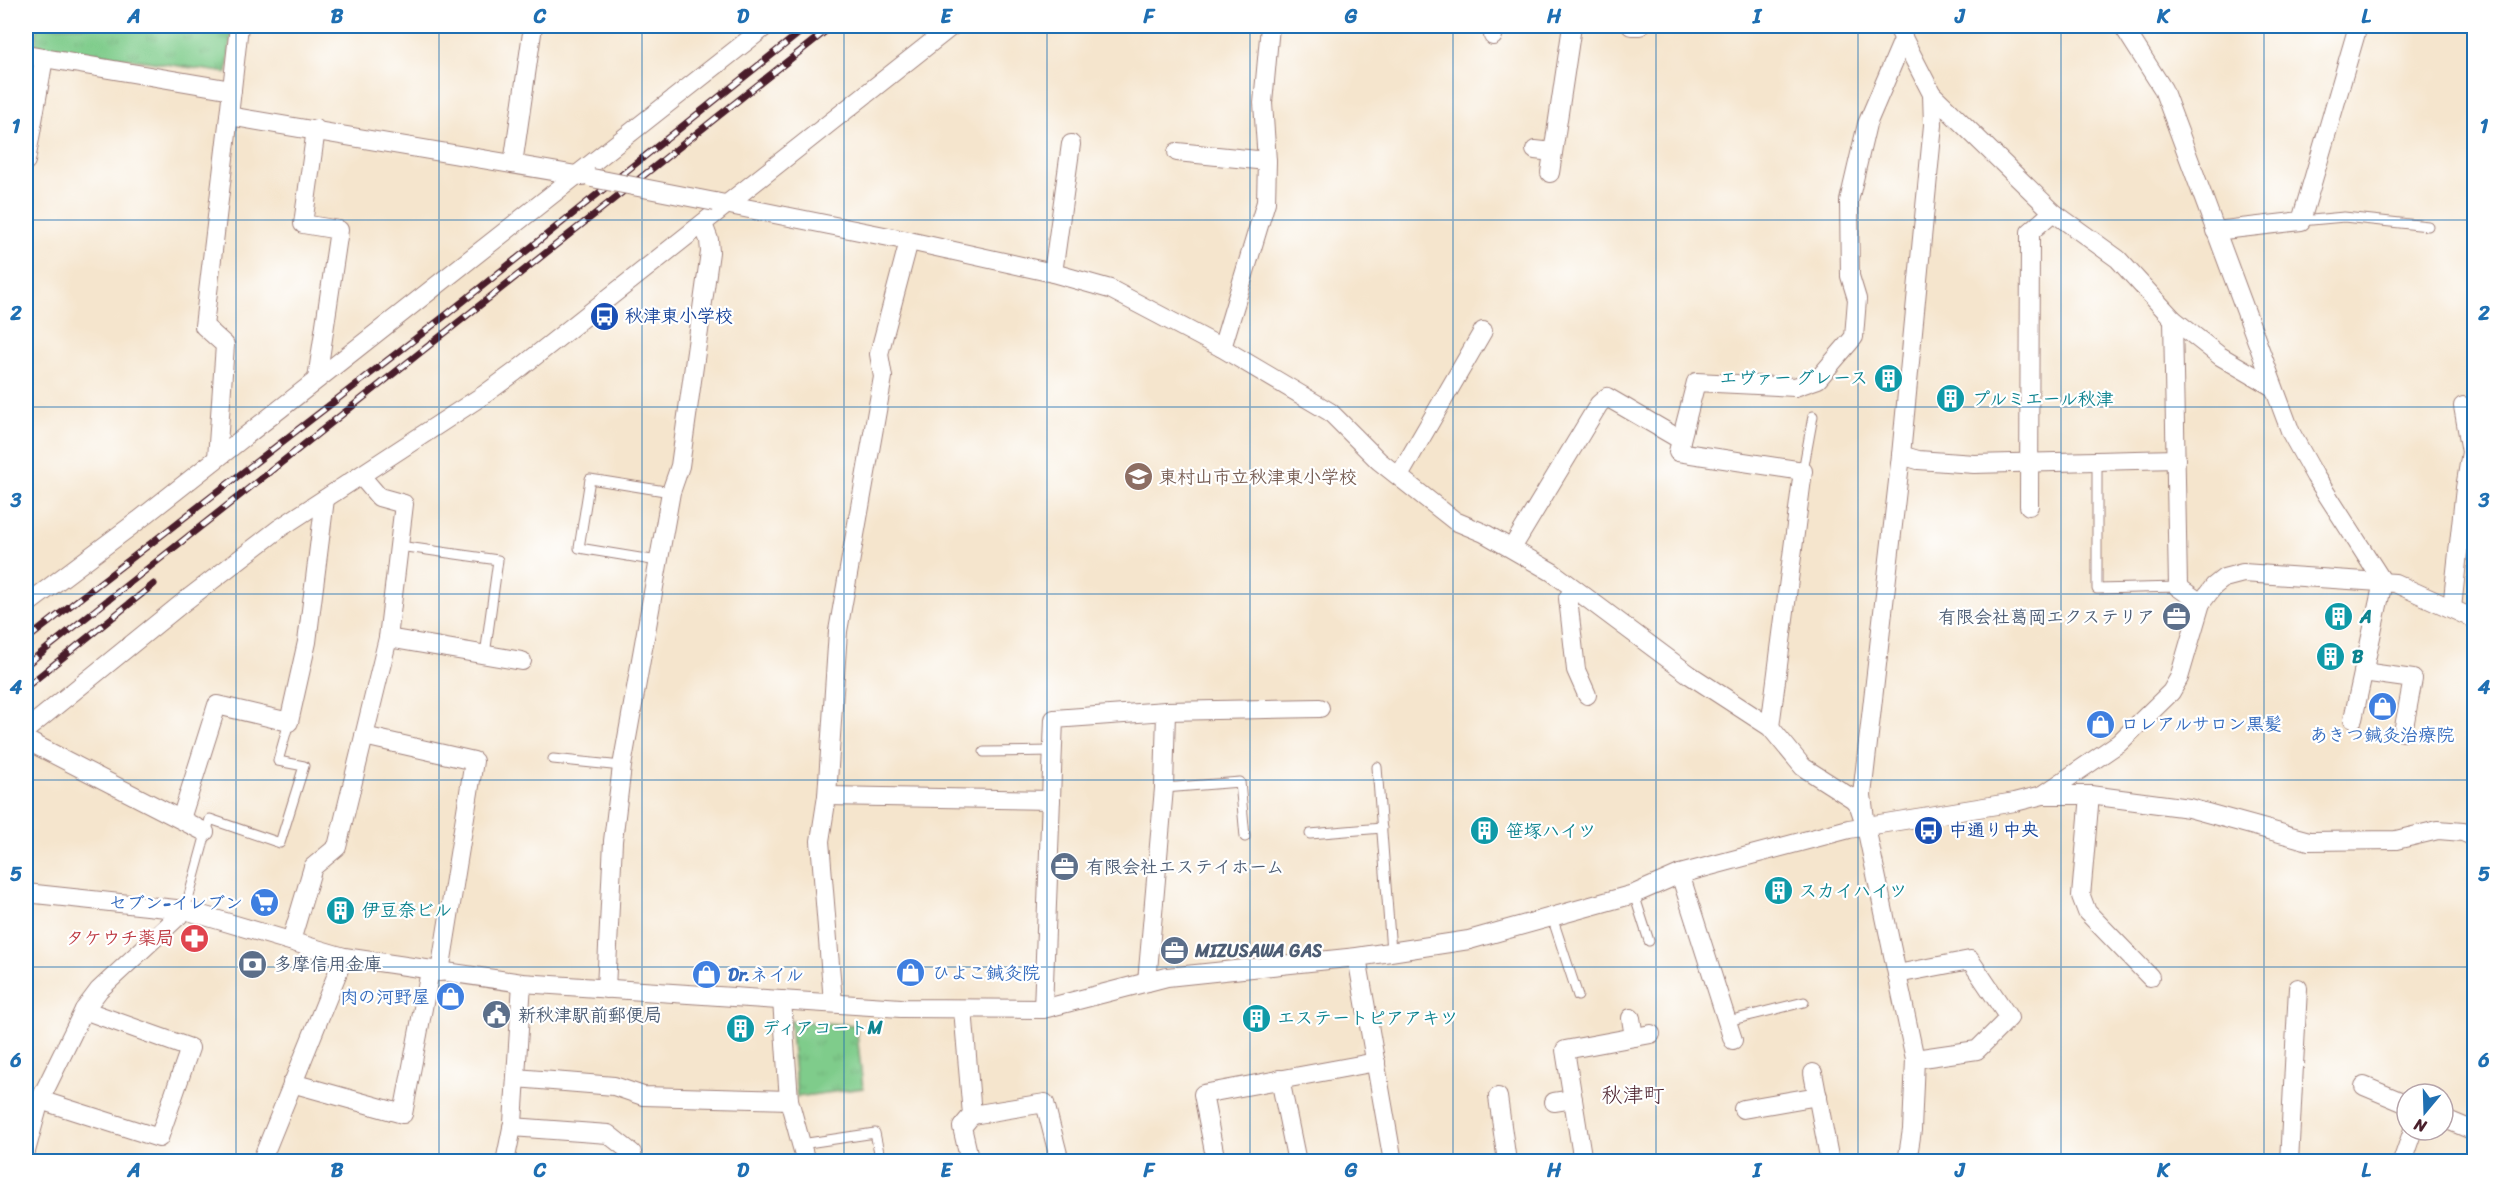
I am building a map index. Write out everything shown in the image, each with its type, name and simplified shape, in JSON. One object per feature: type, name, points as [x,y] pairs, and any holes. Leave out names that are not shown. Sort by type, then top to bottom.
[{"type":"street","points":[[217,458],[225,345],[204,326],[239,26]]},
{"type":"street","points":[[513,164],[533,26]]},
{"type":"street","points":[[26,605],[140,520],[317,379],[584,176],[766,26]]},
{"type":"street","points":[[26,730],[194,594],[280,528],[485,394],[703,224],[721,203],[952,26]]},
{"type":"street","points":[[1222,348],[1266,202],[1267,160],[1263,103],[1270,26]]},
{"type":"street","points":[[1550,173],[1544,151],[1572,26]]},
{"type":"street","points":[[1631,26],[1640,26]]},
{"type":"street","points":[[2122,26],[2163,89],[2290,433],[2383,582],[2353,719]]},
{"type":"street","points":[[2215,231],[2301,221],[2358,26]]},
{"type":"street","points":[[1900,33],[1932,94],[2053,212],[2118,259],[2173,319],[2220,356],[2273,387]]},
{"type":"street","points":[[1770,727],[1803,471],[1678,452],[1696,382],[1795,387],[1818,379],[1854,337],[1857,299],[1850,276],[1849,201],[1867,124],[1900,33]]},
{"type":"street","points":[[26,55],[232,90]]},
{"type":"street","points":[[26,161],[44,58]]},
{"type":"street","points":[[1907,1161],[1915,1059],[1866,827],[1862,795],[1901,455],[1933,125],[1932,94]]},
{"type":"street","points":[[229,116],[584,176],[909,240],[1053,273],[1110,289],[1222,348],[1330,412],[1379,461],[1455,520],[1512,548],[1552,572],[1690,675],[1770,727],[1803,767],[1853,799],[1859,806],[1866,827]]},
{"type":"street","points":[[316,129],[303,224],[339,230],[317,379]]},
{"type":"street","points":[[1053,273],[1071,144]]},
{"type":"street","points":[[1177,152],[1267,160]]},
{"type":"street","points":[[2029,506],[2030,232],[2053,212]]},
{"type":"street","points":[[606,989],[613,841],[622,766],[671,492],[680,466],[710,252],[709,240],[703,224]]},
{"type":"street","points":[[833,1002],[820,841],[827,796],[838,631],[883,377],[879,354],[909,240]]},
{"type":"street","points":[[2173,319],[2178,587],[2201,603]]},
{"type":"street","points":[[1399,476],[1483,331]]},
{"type":"street","points":[[1512,548],[1599,404],[1607,398],[1682,440]]},
{"type":"street","points":[[2452,608],[2471,452],[2463,406]]},
{"type":"street","points":[[1901,455],[1918,460],[1974,464],[2176,459]]},
{"type":"street","points":[[291,941],[313,867],[337,847],[388,639],[405,504],[379,497],[361,476]]},
{"type":"street","points":[[181,819],[217,705],[289,722],[307,642],[325,499]]},
{"type":"street","points":[[2043,795],[2119,743],[2171,692],[2179,678],[2201,603],[2214,586],[2224,578],[2243,573],[2395,583],[2475,619]]},
{"type":"street","points":[[1574,590],[1568,598],[1576,670],[1587,695]]},
{"type":"street","points":[[388,639],[522,662]]},
{"type":"street","points":[[2362,672],[2413,679],[2403,732]]},
{"type":"street","points":[[1043,1009],[1054,719],[1166,711],[1320,708]]},
{"type":"street","points":[[1147,982],[1164,788],[1166,711]]},
{"type":"street","points":[[292,1083],[403,1114],[435,972],[474,761],[364,736]]},
{"type":"street","points":[[26,740],[205,832]]},
{"type":"street","points":[[26,893],[185,910],[344,957],[522,983],[901,1008],[1043,1009],[1167,977],[1357,957],[1469,940],[1634,894],[1680,874],[1866,827],[2015,802],[2043,795],[2090,795],[2189,808],[2309,841],[2396,840],[2439,830],[2463,832],[2475,837]]},
{"type":"street","points":[[2090,795],[2080,897],[2087,912],[2150,977]]},
{"type":"street","points":[[827,796],[1051,800]]},
{"type":"street","points":[[1680,874],[1728,1021],[1732,1040]]},
{"type":"street","points":[[26,1147],[40,1100],[84,1010],[99,990],[185,910]]},
{"type":"street","points":[[261,1161],[344,957]]},
{"type":"street","points":[[1357,957],[1393,1161]]},
{"type":"street","points":[[1897,974],[1970,960],[2009,1018],[1977,1050],[1915,1059]]},
{"type":"street","points":[[504,1161],[512,1127],[522,983]]},
{"type":"street","points":[[2289,1161],[2298,988]]},
{"type":"street","points":[[782,1000],[789,1100],[803,1153]]},
{"type":"street","points":[[963,1009],[972,1115]]},
{"type":"street","points":[[40,1100],[159,1138],[190,1048],[84,1010]]},
{"type":"street","points":[[1582,1161],[1565,1050],[1642,1036],[1631,1018]]},
{"type":"street","points":[[1216,1161],[1203,1094],[1376,1062]]},
{"type":"street","points":[[1813,1073],[1830,1161]]},
{"type":"street","points":[[516,1078],[614,1086],[643,1096],[789,1100]]},
{"type":"street","points":[[1280,1079],[1297,1161]]},
{"type":"street","points":[[2364,1086],[2395,1099]]},
{"type":"street","points":[[1743,1109],[1818,1096]]},
{"type":"street","points":[[1498,1097],[1507,1161]]},
{"type":"street","points":[[1554,1102],[1573,1099]]},
{"type":"street","points":[[970,1161],[962,1127],[972,1115],[1045,1103],[1060,1161]]},
{"type":"street","points":[[2455,1123],[2475,1131]]},
{"type":"street","points":[[512,1127],[608,1134],[632,1154],[633,1161]]},
{"type":"street","points":[[2402,1161],[2409,1142]]},
{"type":"lane","points":[[2301,221],[2344,218],[2428,226]]},
{"type":"lane","points":[[1803,471],[1813,416]]},
{"type":"lane","points":[[2097,461],[2097,589],[2178,587]]},
{"type":"lane","points":[[658,561],[579,548],[590,479],[671,492]]},
{"type":"lane","points":[[399,546],[498,560],[484,655]]},
{"type":"lane","points":[[185,910],[210,819],[280,843],[304,766],[278,761],[289,722]]},
{"type":"lane","points":[[984,752],[1053,751]]},
{"type":"lane","points":[[554,759],[622,766]]},
{"type":"lane","points":[[1377,766],[1391,951]]},
{"type":"lane","points":[[1164,788],[1240,782],[1245,837]]},
{"type":"lane","points":[[1310,834],[1382,828]]},
{"type":"lane","points":[[1634,894],[1649,941]]},
{"type":"lane","points":[[1552,917],[1578,996]]},
{"type":"lane","points":[[1728,1021],[1804,1002]]},
{"type":"lane","points":[[803,1153],[875,1133],[881,1161]]},
{"type":"green space","points":[[37,26],[232,26],[227,73],[35,45]]},
{"type":"green space","points":[[790,1021],[856,1025],[863,1088],[797,1097]]},
{"type":"railway","points":[[26,640],[446,315],[808,26]]},
{"type":"railway","points":[[26,665],[832,26]]},
{"type":"railway","points":[[26,687],[154,584]]},
{"type":"place","name":"秋津東小学校","points":[[604,316]]},
{"type":"place","name":"エヴァー グレース","points":[[1889,378]]},
{"type":"place","name":"プルミエール秋津","points":[[1951,399]]},
{"type":"place","name":"東村山市立秋津東小学校","points":[[1138,477]]},
{"type":"place","name":"有限会社葛岡エクステリア","points":[[2176,617]]},
{"type":"place","name":"A","points":[[2339,617]]},
{"type":"place","name":"B","points":[[2331,657]]},
{"type":"place","name":"あきつ鍼灸治療院","points":[[2382,706]]},
{"type":"place","name":"ロレアルサロン黒髪","points":[[2100,724]]},
{"type":"place","name":"中通り中央","points":[[1928,830]]},
{"type":"place","name":"笹塚ハイツ","points":[[1485,831]]},
{"type":"place","name":"有限会社エステイホーム","points":[[1065,867]]},
{"type":"place","name":"スカイハイツ","points":[[1778,891]]},
{"type":"place","name":"セブン-イレブン","points":[[264,903]]},
{"type":"place","name":"伊豆奈ビル","points":[[341,910]]},
{"type":"place","name":"タケウチ薬局","points":[[195,938]]},
{"type":"place","name":"MIZUSAWA GAS","points":[[1174,951]]},
{"type":"place","name":"多摩信用金庫","points":[[253,964]]},
{"type":"place","name":"ひよこ鍼灸院","points":[[911,973]]},
{"type":"place","name":"Dr.ネイル","points":[[707,975]]},
{"type":"place","name":"肉の河野屋","points":[[451,997]]},
{"type":"place","name":"新秋津駅前郵便局","points":[[497,1015]]},
{"type":"place","name":"エステートピアアキツ","points":[[1256,1018]]},
{"type":"place","name":"ディアコートM","points":[[741,1028]]},
{"type":"district","name":"秋津町","points":[[1633,1095]]}]
